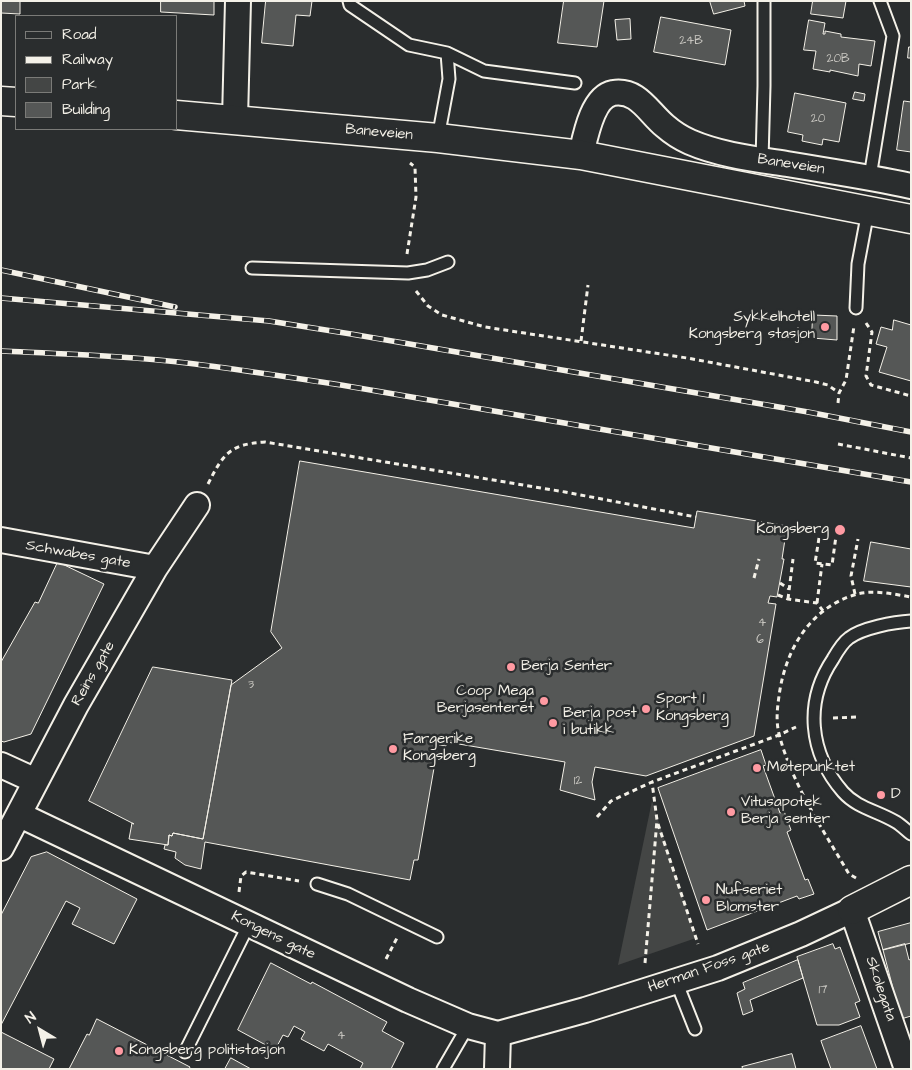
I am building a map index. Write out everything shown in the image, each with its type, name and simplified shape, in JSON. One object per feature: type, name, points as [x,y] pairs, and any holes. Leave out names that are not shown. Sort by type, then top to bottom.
[{"type":"main road","points":[[1,101],[15,102]]},
{"type":"main road","name":"Baneveien","points":[[178,115],[438,138],[581,155],[911,219]]},
{"type":"main road","name":"Herman Foss gate","points":[[852,910],[911,880]]},
{"type":"street","points":[[235,119],[238,1]]},
{"type":"street","name":"Baneveien","points":[[581,155],[589,122],[596,106],[610,93],[626,93],[641,101],[663,125],[678,137],[705,149],[870,177],[911,186]]},
{"type":"street","name":"Reins gate","points":[[1,848],[76,705],[155,568],[197,505]]},
{"type":"street","name":"Schwabes gate","points":[[1,540],[155,568]]},
{"type":"street","points":[[1,764],[36,781]]},
{"type":"street","name":"Kongens gate","points":[[20,815],[370,982],[468,1026],[498,1034]]},
{"type":"street","name":"Herman Foss gate","points":[[498,1034],[585,1010],[718,968],[852,910]]},
{"type":"street","name":"Skolegata","points":[[852,910],[907,1069]]},
{"type":"street","points":[[497,1069],[498,1034]]},
{"type":"lane","points":[[349,1],[350,5],[409,45],[447,53],[484,71],[575,83]]},
{"type":"lane","points":[[762,160],[764,1]]},
{"type":"lane","points":[[870,177],[893,36],[892,28],[880,1]]},
{"type":"lane","points":[[438,138],[449,79],[447,53]]},
{"type":"lane","points":[[856,308],[858,264],[869,210]]},
{"type":"lane","points":[[252,268],[408,273],[427,270],[448,262]]},
{"type":"lane","points":[[911,621],[882,624],[849,638],[825,670],[816,694],[812,720],[819,752],[828,771],[844,793],[862,807],[896,822],[911,834]]},
{"type":"lane","points":[[317,884],[348,894],[437,936]]},
{"type":"lane","points":[[185,1052],[250,924]]},
{"type":"lane","points":[[676,981],[695,1029]]},
{"type":"lane","points":[[443,1069],[468,1026]]},
{"type":"path","points":[[588,285],[583,341],[828,384],[839,393]]},
{"type":"path","points":[[856,308],[872,332],[866,376],[871,385],[911,396]]},
{"type":"path","points":[[838,403],[839,393],[846,380],[851,343]]},
{"type":"path","points":[[197,505],[219,462],[230,451],[240,446],[265,442],[565,492],[696,517]]},
{"type":"path","points":[[838,444],[911,458]]},
{"type":"path","points":[[770,528],[772,523]]},
{"type":"path","points":[[819,538],[815,563],[832,565],[836,536]]},
{"type":"path","points":[[856,594],[851,576],[858,539]]},
{"type":"path","points":[[754,578],[759,559]]},
{"type":"path","points":[[788,599],[793,559]]},
{"type":"path","points":[[822,564],[817,603],[823,611]]},
{"type":"path","points":[[780,583],[789,589]]},
{"type":"path","points":[[778,595],[788,599],[817,603]]},
{"type":"path","points":[[597,816],[610,800],[652,782],[779,735],[812,720],[857,717]]},
{"type":"path","points":[[652,782],[657,820],[698,944]]},
{"type":"path","points":[[645,963],[657,820]]},
{"type":"path","points":[[240,884],[241,876],[246,872],[317,884]]},
{"type":"green space","points":[[652,801],[696,938],[618,965]]},
{"type":"building","points":[[1,1],[20,1],[20,14],[1,13]]},
{"type":"building","points":[[161,1],[214,1],[214,15],[161,12]]},
{"type":"building","points":[[266,1],[312,1],[310,16],[296,15],[293,46],[262,43]]},
{"type":"building","points":[[564,1],[604,1],[597,47],[558,43]]},
{"type":"building","points":[[710,1],[744,1],[745,6],[714,14]]},
{"type":"building","points":[[813,1],[846,1],[843,18],[811,14]]},
{"type":"building","points":[[661,17],[731,30],[725,65],[654,52]]},
{"type":"building","points":[[630,19],[631,39],[617,40],[615,20]]},
{"type":"building","points":[[809,20],[825,23],[823,34],[825,34],[825,31],[841,34],[841,37],[875,41],[871,66],[859,64],[858,76],[830,70],[830,72],[813,69],[816,51],[804,50]]},
{"type":"building","points":[[909,47],[911,47],[911,58],[908,58]]},
{"type":"building","points":[[855,92],[865,94],[864,101],[853,99]]},
{"type":"building","points":[[795,93],[846,103],[839,142],[823,139],[822,145],[802,141],[803,135],[788,132]]},
{"type":"building","points":[[904,101],[911,102],[911,152],[897,150]]},
{"type":"building","name":"Sykkelhotell Kongsberg stasjon","points":[[813,315],[837,316],[837,340],[812,338]]},
{"type":"building","points":[[894,320],[911,325],[911,381],[879,372],[887,347],[876,344],[881,327],[892,330]]},
{"type":"building","name":"Berja Senter","points":[[300,461],[694,528],[697,511],[787,526],[782,559],[784,559],[777,597],[770,596],[768,603],[776,604],[754,736],[646,776],[595,767],[592,782],[595,800],[560,790],[565,762],[447,742],[446,746],[438,745],[418,860],[414,860],[410,880],[205,842],[201,869],[185,865],[175,858],[176,852],[164,849],[165,845],[168,845],[169,835],[172,836],[173,833],[203,839],[231,685],[282,648],[271,632]]},
{"type":"building","points":[[871,542],[911,549],[911,587],[864,581]]},
{"type":"building","points":[[58,562],[104,584],[31,734],[4,742],[1,741],[1,662],[35,602],[38,603]]},
{"type":"building","points":[[153,667],[232,680],[203,839],[173,833],[172,836],[169,835],[168,845],[129,839],[132,823],[134,824],[89,801]]},
{"type":"building","points":[[761,750],[766,765],[763,766],[780,813],[784,811],[791,830],[787,832],[805,880],[808,879],[814,894],[799,899],[797,896],[707,930],[658,788]]},
{"type":"building","points":[[47,852],[137,899],[114,944],[72,924],[80,908],[66,901],[1,1025],[1,915],[31,857]]},
{"type":"building","points":[[911,923],[911,943],[883,950],[878,932]]},
{"type":"building","points":[[833,944],[835,949],[840,947],[860,1001],[855,1003],[860,1017],[839,1025],[817,1025],[797,957]]},
{"type":"building","points":[[905,944],[909,960],[911,959],[911,1016],[901,1019],[883,950]]},
{"type":"building","points":[[798,960],[803,978],[750,1000],[753,1011],[743,1015],[737,993],[745,989],[743,983]]},
{"type":"building","points":[[271,963],[311,984],[312,982],[387,1022],[382,1031],[404,1043],[391,1069],[360,1069],[363,1063],[328,1044],[324,1051],[301,1039],[305,1032],[294,1026],[288,1037],[283,1035],[275,1050],[238,1030]]},
{"type":"building","name":"Kongsberg politistasjon","points":[[97,1019],[190,1067],[189,1069],[69,1069]]},
{"type":"building","points":[[861,1026],[877,1069],[831,1069],[821,1041]]},
{"type":"building","points":[[1,1032],[54,1059],[49,1069],[1,1069]]},
{"type":"building","points":[[792,1054],[796,1069],[743,1069],[742,1067]]},
{"type":"building","points":[[231,1058],[251,1069],[225,1069]]},
{"type":"railway","points":[[1,270],[175,307]]},
{"type":"railway","points":[[1,298],[269,321],[808,412],[911,432]]},
{"type":"railway","points":[[1,351],[147,359],[250,371],[911,482]]},
{"type":"place","name":"Sykkelhotell Kongsberg stasjon","points":[[825,327]]},
{"type":"place","name":"Kongsberg","points":[[840,530]]},
{"type":"place","name":"Berja Senter","points":[[511,667]]},
{"type":"place","name":"Coop Mega Berjasenteret","points":[[544,701]]},
{"type":"place","name":"Sport 1 Kongsberg","points":[[646,709]]},
{"type":"place","name":"Berja post i butikk","points":[[553,723]]},
{"type":"place","name":"Fargerike Kongsberg","points":[[393,749]]},
{"type":"place","name":"Møtepunktet","points":[[757,768]]},
{"type":"place","name":"D","points":[[881,795]]},
{"type":"place","name":"Vitusapotek Berja senter","points":[[731,812]]},
{"type":"place","name":"Nufseriet Blomster","points":[[706,900]]},
{"type":"place","name":"Kongsberg politistasjon","points":[[119,1051]]}]
